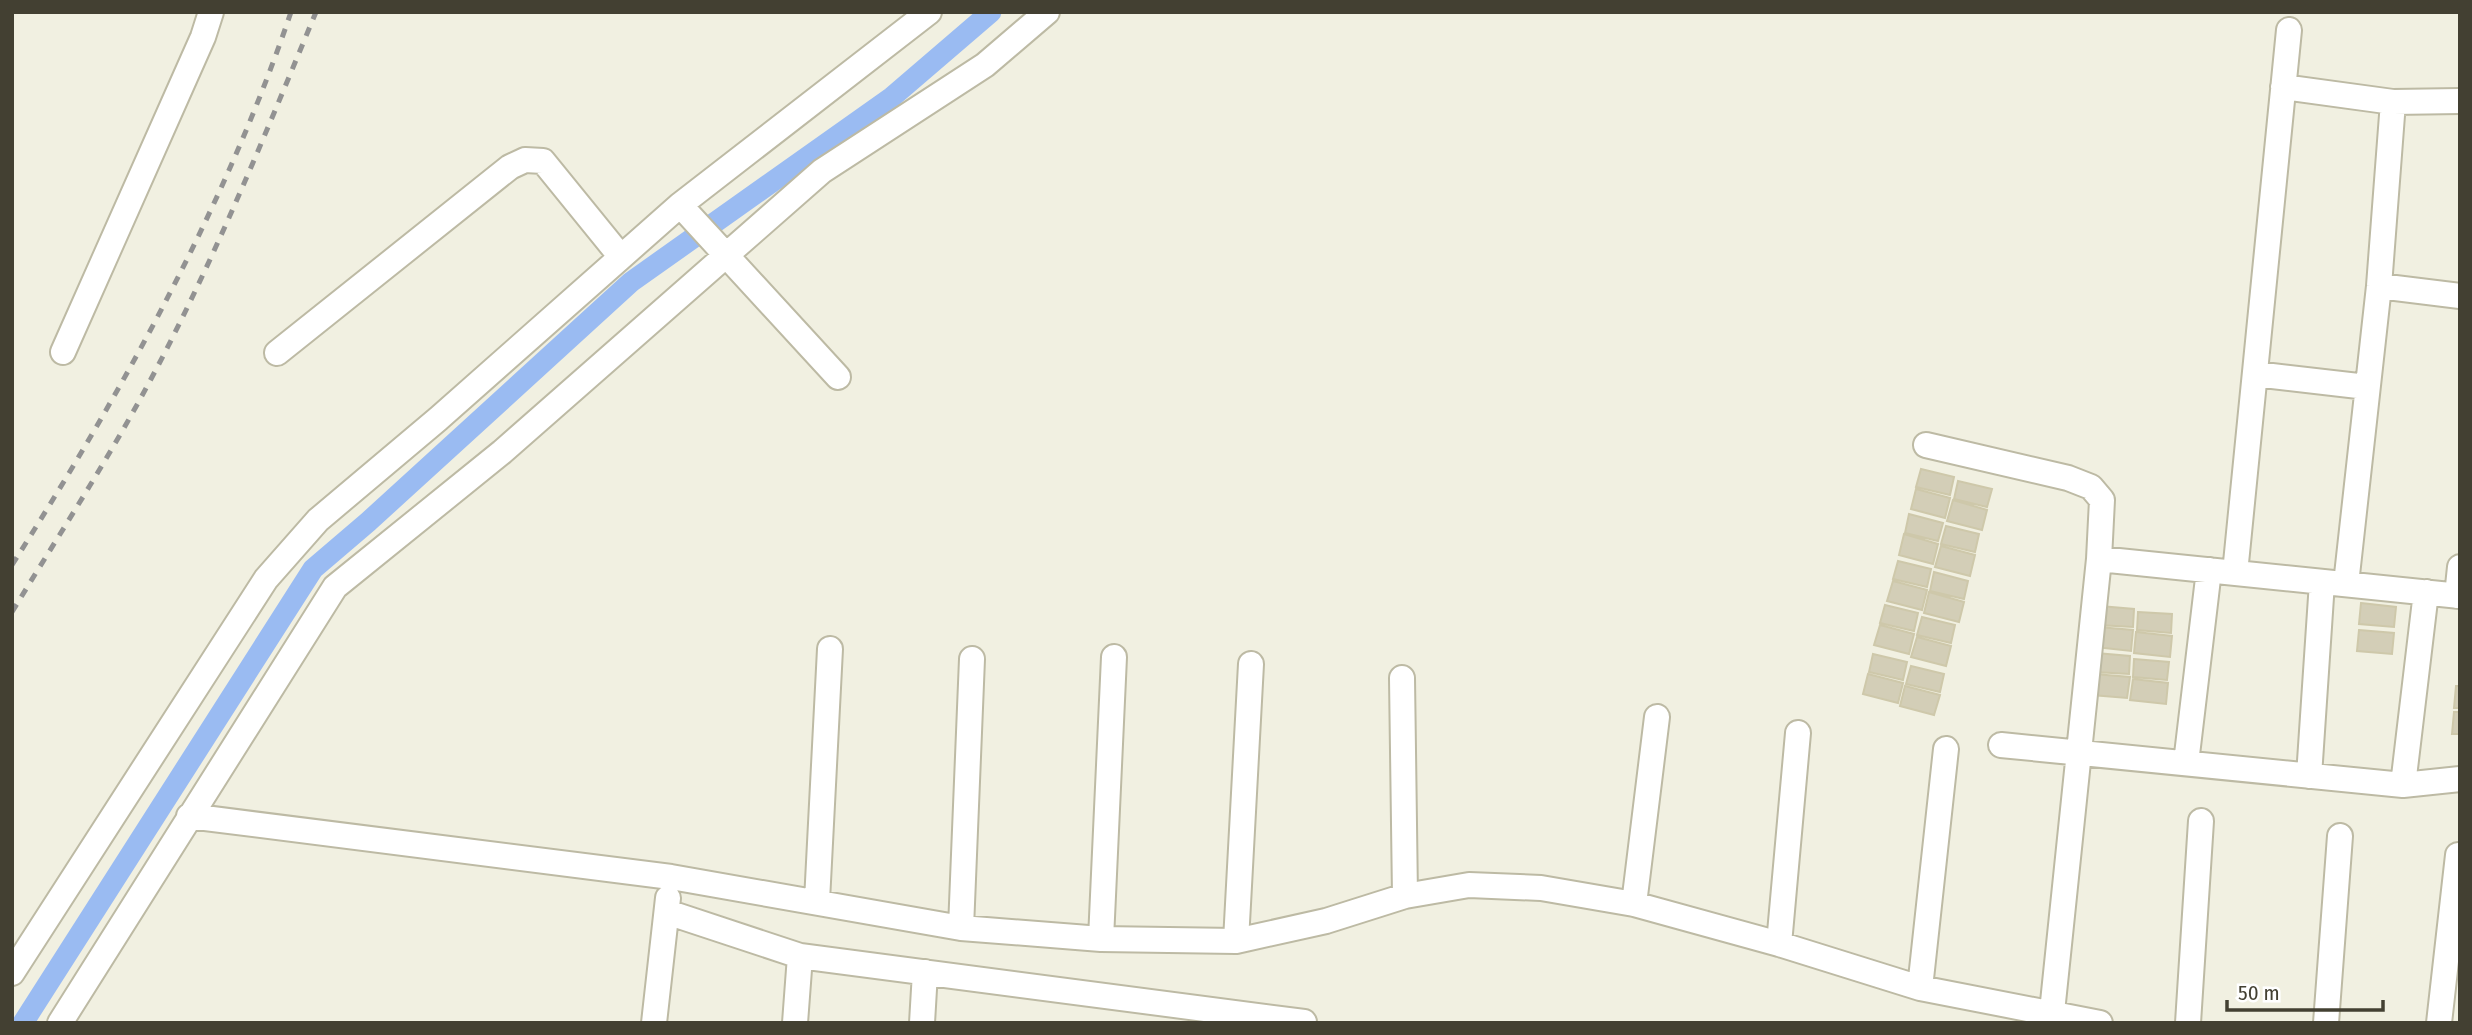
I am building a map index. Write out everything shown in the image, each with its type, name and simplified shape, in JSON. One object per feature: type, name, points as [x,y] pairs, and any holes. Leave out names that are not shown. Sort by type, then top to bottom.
[{"type":"street","points":[[63,352],[203,37],[211,12]]},
{"type":"street","points":[[12,974],[266,579],[318,520],[438,419],[621,257],[684,210],[929,12]]},
{"type":"street","points":[[60,1023],[335,587],[502,452],[717,247],[822,172],[985,65],[1046,12]]},
{"type":"street","points":[[2235,573],[2289,30]]},
{"type":"street","points":[[2283,87],[2393,102],[2460,101]]},
{"type":"street","points":[[2309,776],[2334,583],[2367,387],[2379,286],[2393,102]]},
{"type":"street","points":[[277,353],[510,167],[525,160],[543,161],[621,257]]},
{"type":"street","points":[[684,210],[838,377]]},
{"type":"street","points":[[2379,286],[2460,296]]},
{"type":"street","points":[[2255,374],[2367,387]]},
{"type":"street","points":[[1926,445],[2068,478],[2091,486],[2102,500],[2099,559],[2052,1012]]},
{"type":"street","points":[[2099,559],[2458,596],[2460,567]]},
{"type":"street","points":[[2186,763],[2209,570]]},
{"type":"street","points":[[2403,785],[2426,592]]},
{"type":"street","points":[[817,901],[830,649]]},
{"type":"street","points":[[1101,939],[1114,657]]},
{"type":"street","points":[[961,928],[972,659]]},
{"type":"street","points":[[1236,941],[1251,664]]},
{"type":"street","points":[[1402,678],[1405,896]]},
{"type":"street","points":[[1634,904],[1657,717]]},
{"type":"street","points":[[1779,944],[1798,733]]},
{"type":"street","points":[[2001,745],[2403,785],[2460,779]]},
{"type":"street","points":[[1920,988],[1946,749]]},
{"type":"street","points":[[189,816],[669,895],[817,901],[961,928],[1101,939],[1236,941],[1326,921],[1405,896],[1469,885],[1541,888],[1634,904],[1779,944],[1920,988],[2100,1023]]},
{"type":"street","points":[[2188,1023],[2201,821]]},
{"type":"street","points":[[2326,1023],[2340,836]]},
{"type":"street","points":[[2439,1023],[2458,855]]},
{"type":"street","points":[[669,895],[800,956],[1304,1022]]},
{"type":"street","points":[[654,1023],[669,895]]},
{"type":"street","points":[[795,1023],[800,956]]},
{"type":"street","points":[[922,1023],[925,972]]},
{"type":"building","points":[[1921,469],[1954,477],[1950,495],[1916,487]]},
{"type":"building","points":[[1958,481],[1992,489],[1987,507],[1954,499]]},
{"type":"building","points":[[1916,489],[1950,498],[1945,518],[1911,509]]},
{"type":"building","points":[[1953,500],[1987,510],[1982,530],[1947,521]]},
{"type":"building","points":[[1909,514],[1943,523],[1938,541],[1905,533]]},
{"type":"building","points":[[1946,526],[1979,534],[1975,552],[1941,544]]},
{"type":"building","points":[[1904,534],[1938,544],[1933,564],[1899,555]]},
{"type":"building","points":[[1941,546],[1975,555],[1970,576],[1935,567]]},
{"type":"building","points":[[1898,561],[1931,569],[1927,587],[1893,579]]},
{"type":"building","points":[[1934,572],[1968,581],[1964,599],[1930,591]]},
{"type":"building","points":[[1893,581],[1927,590],[1922,610],[1887,601]]},
{"type":"building","points":[[1929,592],[1964,602],[1959,622],[1924,613]]},
{"type":"building","points":[[2361,603],[2396,607],[2394,627],[2359,624]]},
{"type":"building","points":[[1885,605],[1918,613],[1914,631],[1880,623]]},
{"type":"building","points":[[2100,606],[2134,609],[2133,627],[2098,625]]},
{"type":"building","points":[[2138,612],[2172,614],[2171,633],[2137,630]]},
{"type":"building","points":[[1922,617],[1955,625],[1951,643],[1917,635]]},
{"type":"building","points":[[1880,625],[1914,634],[1909,654],[1874,645]]},
{"type":"building","points":[[2098,627],[2133,630],[2131,651],[2096,647]]},
{"type":"building","points":[[2359,630],[2394,633],[2392,654],[2357,651]]},
{"type":"building","points":[[2136,632],[2172,636],[2170,657],[2134,653]]},
{"type":"building","points":[[1917,637],[1951,646],[1946,666],[1911,657]]},
{"type":"building","points":[[2096,653],[2130,656],[2129,674],[2095,672]]},
{"type":"building","points":[[1873,654],[1907,662],[1903,680],[1869,672]]},
{"type":"building","points":[[2134,659],[2169,662],[2167,680],[2133,677]]},
{"type":"building","points":[[1911,666],[1944,674],[1940,692],[1906,684]]},
{"type":"building","points":[[1868,674],[1903,683],[1898,703],[1863,694]]},
{"type":"building","points":[[2094,674],[2130,677],[2127,698],[2092,695]]},
{"type":"building","points":[[2133,679],[2168,683],[2166,704],[2130,700]]},
{"type":"building","points":[[1905,686],[1940,695],[1934,715],[1900,706]]},
{"type":"building","points":[[2456,686],[2460,686],[2460,708],[2454,708]]},
{"type":"building","points":[[2454,712],[2460,712],[2460,734],[2452,734]]},
{"type":"waterway","points":[[23,1023],[313,569],[631,282],[892,97],[991,12]]},
{"type":"railway","points":[[12,565],[93,433],[168,297],[235,156],[265,85],[291,12]]},
{"type":"railway","points":[[12,612],[104,463],[184,315],[230,215],[316,12]]}]
